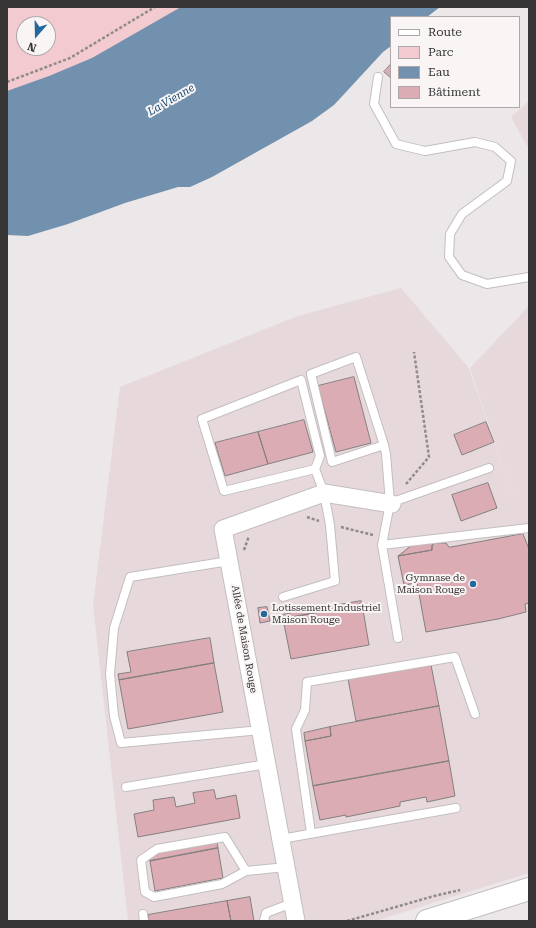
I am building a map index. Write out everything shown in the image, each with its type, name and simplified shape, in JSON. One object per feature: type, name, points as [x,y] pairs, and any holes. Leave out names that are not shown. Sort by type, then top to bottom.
[{"type":"main road","points":[[427,921],[529,889]]},
{"type":"street","name":"Allée de Maison Rouge","points":[[296,921],[261,730],[236,559],[223,529],[324,493],[391,504]]},
{"type":"lane","points":[[378,77],[374,104],[396,144],[425,151],[475,142],[495,147],[511,161],[507,181],[462,214],[450,234],[450,257],[462,275],[486,284],[529,277]]},
{"type":"lane","points":[[384,445],[332,462],[311,374],[356,357],[384,445],[386,454],[391,504],[383,541],[398,638]]},
{"type":"lane","points":[[283,597],[335,581],[330,525],[324,493],[315,469],[320,456],[301,380],[202,419],[224,491],[315,469]]},
{"type":"lane","points":[[391,504],[489,468]]},
{"type":"lane","points":[[383,541],[529,528]]},
{"type":"lane","points":[[236,559],[130,577],[114,628],[110,674],[114,716],[121,743],[261,730]]},
{"type":"lane","points":[[311,833],[296,729],[305,710],[307,682],[455,657],[475,714]]},
{"type":"lane","points":[[126,787],[267,764]]},
{"type":"lane","points":[[281,839],[456,808]]},
{"type":"lane","points":[[246,871],[226,838],[157,849],[141,860],[145,892],[154,897],[222,884],[246,871],[286,867]]},
{"type":"lane","points":[[264,921],[266,913],[292,903]]},
{"type":"path","points":[[7,82],[70,58],[155,7]]},
{"type":"path","points":[[391,504],[429,457],[414,352]]},
{"type":"path","points":[[306,517],[383,541]]},
{"type":"path","points":[[236,559],[244,550],[250,533]]},
{"type":"path","points":[[347,921],[434,896],[465,889]]},
{"type":"shaded area","points":[[529,101],[529,150],[511,117]]},
{"type":"shaded area","points":[[401,288],[469,368],[515,502],[470,368],[529,306],[529,873],[375,921],[128,921],[93,605],[120,387],[298,316]]},
{"type":"green space","points":[[7,7],[218,7],[7,98]]},
{"type":"water","name":"La Vienne","points":[[181,7],[440,7],[428,16],[390,16],[390,47],[383,52],[334,105],[312,121],[212,177],[190,187],[178,187],[125,203],[68,224],[28,236],[7,235],[7,91],[49,76],[92,58]]},
{"type":"building","points":[[390,65],[390,77],[384,72]]},
{"type":"building","points":[[354,377],[371,443],[336,452],[318,386]]},
{"type":"building","points":[[304,420],[313,452],[268,464],[258,432]]},
{"type":"building","points":[[486,422],[494,442],[462,455],[454,435]]},
{"type":"building","points":[[258,432],[268,464],[225,476],[215,443]]},
{"type":"building","points":[[488,483],[497,508],[461,521],[452,495]]},
{"type":"building","name":"Gymnase de Maison Rouge","points":[[523,534],[529,549],[529,603],[525,604],[526,612],[498,619],[426,632],[417,583],[404,585],[398,556],[432,550],[432,545],[435,543],[446,543],[449,547]]},
{"type":"building","points":[[425,543],[435,543],[432,545],[432,550],[398,556],[411,546]]},
{"type":"building","points":[[361,601],[362,604],[283,619],[282,615]]},
{"type":"building","points":[[362,604],[369,645],[291,659],[283,619]]},
{"type":"building","name":"Lotissement Industriel Maison Rouge","points":[[267,607],[270,621],[260,623],[258,608]]},
{"type":"building","points":[[210,638],[214,663],[119,680],[118,674],[131,672],[127,652]]},
{"type":"building","points":[[214,663],[223,712],[128,729],[119,680]]},
{"type":"building","points":[[431,665],[439,706],[356,721],[348,679]]},
{"type":"building","points":[[439,706],[449,761],[313,786],[305,741],[331,736],[330,727]]},
{"type":"building","points":[[330,727],[331,736],[305,741],[304,733]]},
{"type":"building","points":[[449,761],[455,796],[427,802],[426,797],[400,802],[400,806],[346,817],[346,815],[320,820],[313,786]]},
{"type":"building","points":[[214,790],[216,799],[236,795],[240,818],[138,837],[134,814],[154,810],[153,800],[174,797],[176,807],[195,803],[193,793]]},
{"type":"building","points":[[217,842],[218,848],[150,861],[149,855]]},
{"type":"building","points":[[218,848],[223,878],[155,891],[150,861]]},
{"type":"building","points":[[250,897],[254,921],[231,921],[227,901]]},
{"type":"building","points":[[227,901],[231,921],[149,921],[148,915]]},
{"type":"place","name":"Gymnase de Maison Rouge","points":[[473,584]]},
{"type":"place","name":"Lotissement Industriel Maison Rouge","points":[[264,614]]}]
